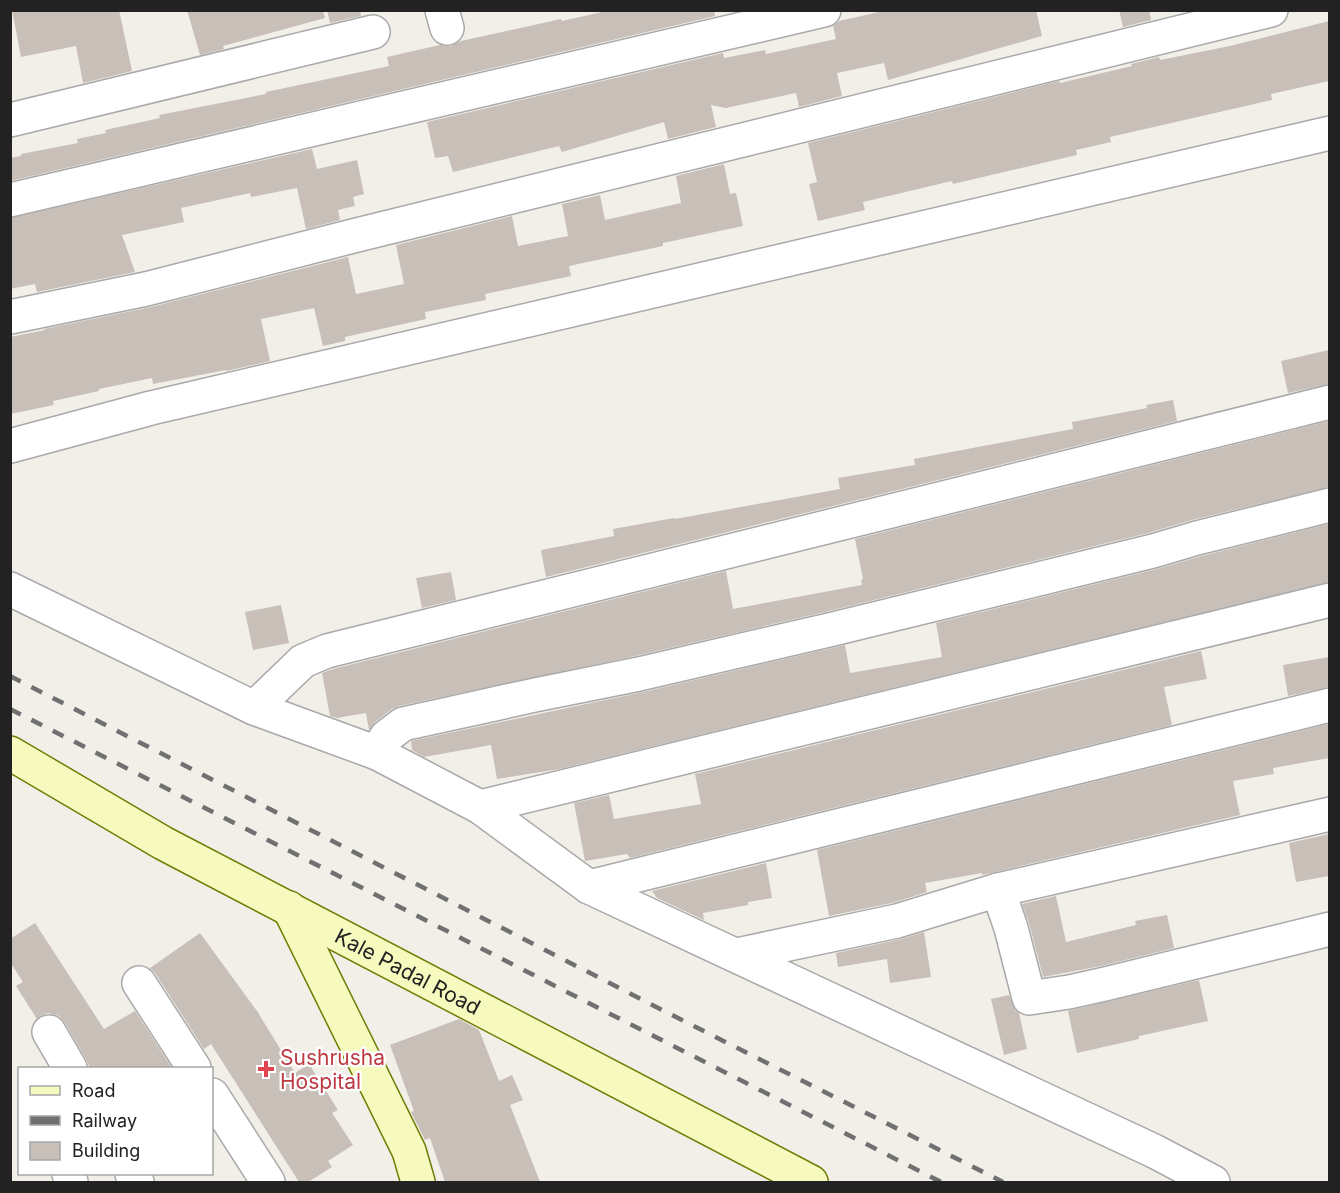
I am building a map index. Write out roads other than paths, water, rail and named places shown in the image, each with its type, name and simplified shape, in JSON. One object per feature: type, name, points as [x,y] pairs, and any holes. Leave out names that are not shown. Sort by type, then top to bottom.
[{"type":"street","points":[[10,200],[824,10]]},
{"type":"street","points":[[10,317],[146,290],[357,235],[1271,10]]},
{"type":"street","points":[[10,120],[373,32]]},
{"type":"street","points":[[10,446],[151,408],[1329,133]]},
{"type":"street","points":[[254,708],[303,661],[327,651],[1329,402]]},
{"type":"street","points":[[377,753],[386,737],[403,724],[639,674],[817,632],[1153,551],[1329,505]]},
{"type":"street","points":[[10,589],[254,708],[377,753],[480,807],[589,886],[1154,1151],[1212,1182]]},
{"type":"street","points":[[480,807],[1329,600]]},
{"type":"street","points":[[589,886],[1329,705]]},
{"type":"street","name":"Kale Padal Road","points":[[10,753],[163,843],[811,1182]]},
{"type":"street","points":[[737,955],[897,921],[998,890],[1329,814]]},
{"type":"street","points":[[998,890],[1011,928],[1029,998],[1105,984],[1329,929]]},
{"type":"street","points":[[288,908],[409,1151],[414,1180]]},
{"type":"street","points":[[139,983],[193,1067]]},
{"type":"street","points":[[49,1032],[69,1067]]},
{"type":"street","points":[[213,1097],[268,1182]]},
{"type":"railway","points":[[10,676],[1003,1182]]},
{"type":"railway","points":[[10,709],[941,1182]]},
{"type":"place","name":"Sushrusha Hospital","points":[[266,1069]]}]
